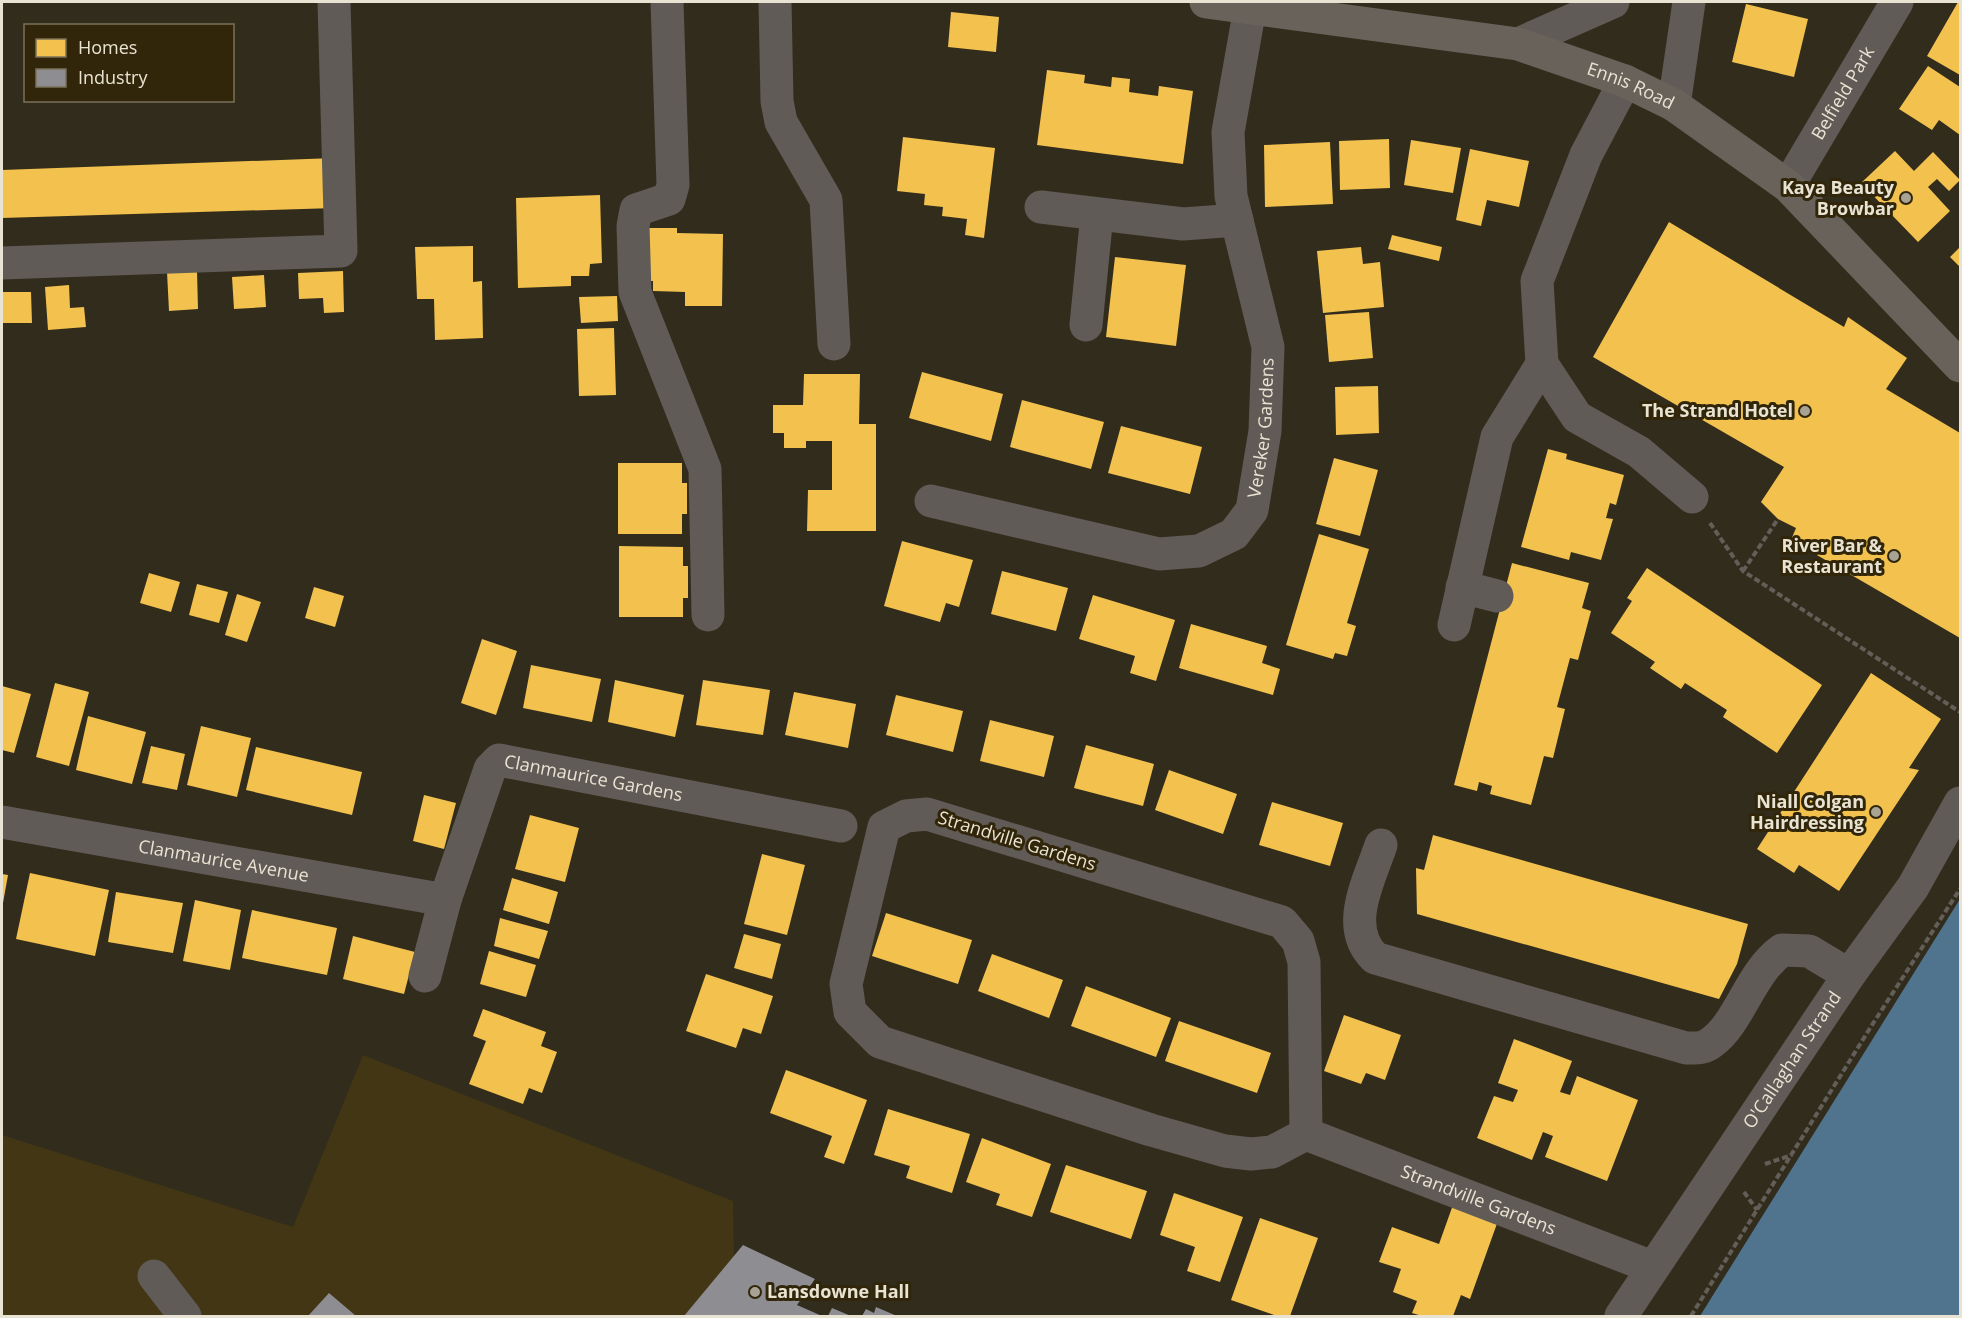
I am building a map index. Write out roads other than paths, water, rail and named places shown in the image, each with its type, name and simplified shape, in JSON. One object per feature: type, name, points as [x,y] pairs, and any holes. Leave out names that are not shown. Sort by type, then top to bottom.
[{"type":"main road","name":"Ennis Road","points":[[1206,2],[1518,44],[1625,81],[1674,105],[1788,186],[1960,366]]},
{"type":"street","points":[[2,263],[341,251],[334,2]]},
{"type":"street","points":[[668,2],[673,185],[669,199],[636,210],[633,226],[635,292],[705,469],[708,615]]},
{"type":"street","points":[[775,2],[777,101],[781,122],[826,200],[834,344]]},
{"type":"street","points":[[1518,44],[1613,2]]},
{"type":"street","points":[[1674,105],[1689,2]]},
{"type":"street","name":"Belfield Park","points":[[1788,186],[1897,2]]},
{"type":"street","name":"Vereker Gardens","points":[[931,501],[1159,554],[1199,551],[1234,534],[1252,510],[1265,431],[1268,347],[1231,196],[1227,132],[1250,8]]},
{"type":"street","points":[[1625,81],[1586,155],[1537,281],[1542,364],[1577,417],[1639,452],[1692,497]]},
{"type":"street","points":[[1041,207],[1184,224],[1237,220]]},
{"type":"street","points":[[1086,325],[1097,214]]},
{"type":"street","points":[[1454,626],[1497,437],[1542,364]]},
{"type":"street","points":[[1462,587],[1497,596]]},
{"type":"street","name":"Clanmaurice Gardens","points":[[425,976],[445,900],[490,769],[500,760],[841,826]]},
{"type":"street","name":"O'Callaghan Strand","points":[[1621,1317],[1652,1267],[1850,975],[1913,887],[1960,802]]},
{"type":"street","name":"Strandville Gardens","points":[[1306,1134],[1304,962],[1298,941],[1282,922],[927,814],[906,816],[884,827],[846,984],[850,1012],[880,1042],[1151,1130],[1225,1151],[1251,1154],[1272,1152],[1306,1134],[1652,1267]]},
{"type":"street","name":"Clanmaurice Avenue","points":[[2,822],[445,900]]},
{"type":"street","points":[[1381,845],[1359,912],[1359,932],[1365,948],[1375,958],[1686,1048],[1700,1048],[1719,1037],[1764,966],[1782,950],[1809,951],[1850,975]]},
{"type":"street","points":[[154,1276],[185,1317]]},
{"type":"water","points":[[1960,899],[1960,1316],[1700,1316]]},
{"type":"place","name":"Kaya Beauty Browbar","points":[[1906,198]]},
{"type":"place","name":"The Strand Hotel","points":[[1805,411]]},
{"type":"place","name":"River Bar & Restaurant","points":[[1894,556]]},
{"type":"place","name":"Niall Colgan Hairdressing","points":[[1876,812]]},
{"type":"place","name":"Lansdowne Hall","points":[[755,1292]]}]
